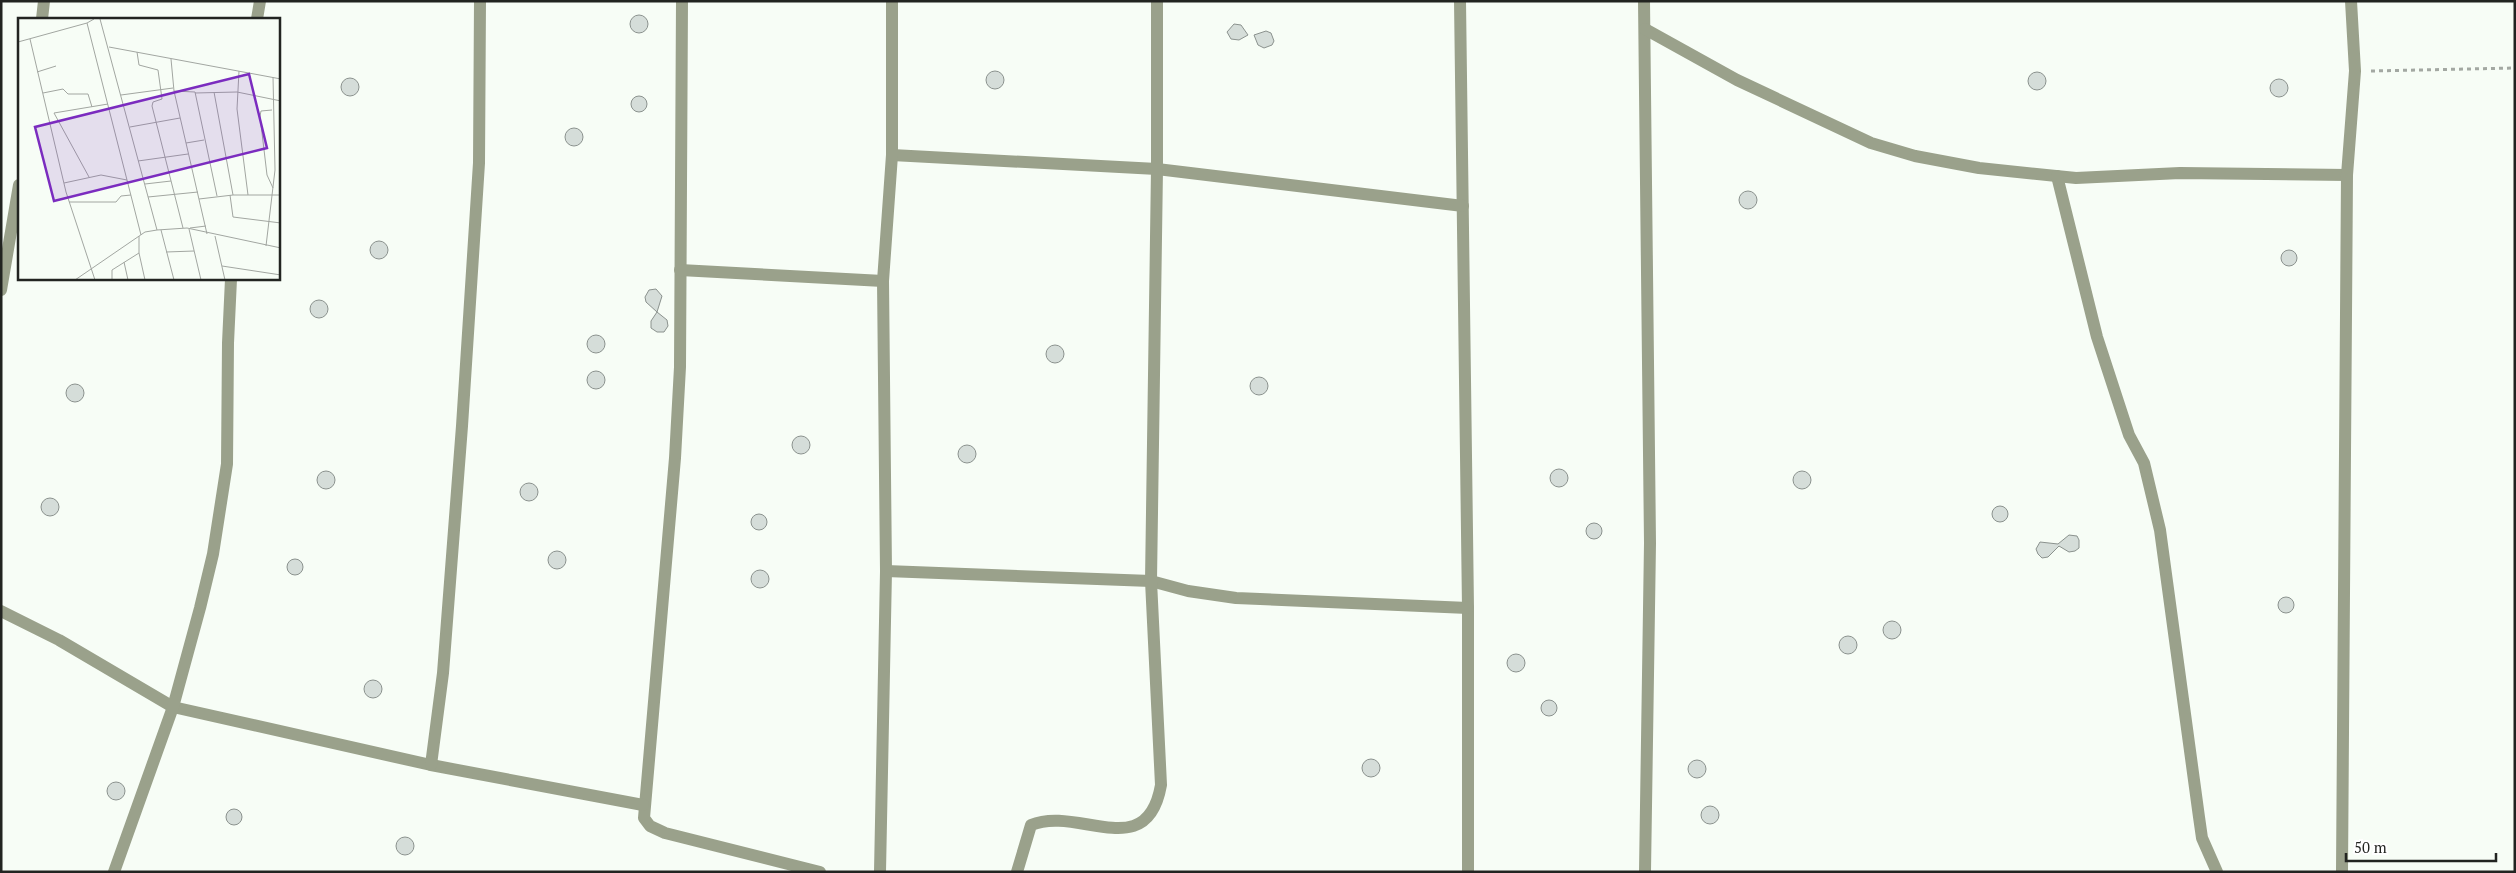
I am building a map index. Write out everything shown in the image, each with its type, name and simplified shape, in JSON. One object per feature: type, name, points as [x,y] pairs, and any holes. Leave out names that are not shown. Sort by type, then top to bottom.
[{"type":"street","points":[[42,18],[44,1]]},
{"type":"street","points":[[257,18],[260,1]]},
{"type":"street","points":[[431,764],[443,673],[465,388],[479,163],[480,1]]},
{"type":"street","points":[[682,1],[680,367],[675,458],[657,681],[643,806],[644,818],[650,826],[665,833],[820,872]]},
{"type":"street","points":[[880,872],[886,571],[883,281],[892,155],[892,1]]},
{"type":"street","points":[[1017,872],[1031,825],[1040,821],[1059,821],[1115,827],[1134,826],[1146,820],[1158,801],[1161,785],[1151,581],[1157,169],[1157,1]]},
{"type":"street","points":[[1460,1],[1468,608],[1468,872]]},
{"type":"street","points":[[1644,1],[1650,533],[1645,872]]},
{"type":"street","points":[[2342,872],[2348,175],[2355,71],[2351,1]]},
{"type":"street","points":[[1645,30],[1738,80],[1871,143],[1915,156],[1979,168],[2076,178],[2180,173],[2348,175]]},
{"type":"street","points":[[892,155],[1157,169],[1463,206]]},
{"type":"street","points":[[2057,176],[2097,337],[2130,435],[2144,463],[2158,521],[2202,838],[2217,872]]},
{"type":"street","points":[[1,290],[18,191]]},
{"type":"street","points":[[680,270],[883,281]]},
{"type":"street","points":[[114,872],[173,707],[211,563],[227,464],[228,343],[231,280]]},
{"type":"street","points":[[886,571],[1151,581],[1188,591],[1236,598],[1468,608]]},
{"type":"street","points":[[1,611],[59,640],[173,707],[431,764],[643,806]]},
{"type":"path","points":[[2355,71],[2515,68]]},
{"type":"building","points":[[639,15],[645,18],[648,24],[645,30],[639,33],[633,30],[630,24],[633,18]]},
{"type":"building","points":[[1234,24],[1241,25],[1248,35],[1239,40],[1231,39],[1227,32]]},
{"type":"building","points":[[1266,31],[1271,33],[1274,41],[1272,45],[1264,48],[1258,45],[1254,35]]},
{"type":"building","points":[[995,71],[1001,74],[1004,80],[1001,86],[995,89],[989,86],[986,80],[989,74]]},
{"type":"building","points":[[2037,72],[2043,75],[2046,81],[2043,87],[2037,90],[2031,87],[2028,81],[2031,75]]},
{"type":"building","points":[[350,78],[356,81],[359,87],[356,93],[350,96],[344,93],[341,87],[344,81]]},
{"type":"building","points":[[2279,79],[2285,82],[2288,88],[2285,94],[2279,97],[2273,94],[2270,88],[2273,82]]},
{"type":"building","points":[[636,96],[642,96],[647,101],[645,110],[636,112],[631,107],[631,101]]},
{"type":"building","points":[[574,128],[580,131],[583,137],[580,143],[574,146],[568,143],[565,137],[568,131]]},
{"type":"building","points":[[1748,191],[1754,194],[1757,200],[1754,206],[1748,209],[1742,206],[1739,200],[1742,194]]},
{"type":"building","points":[[379,241],[385,244],[388,250],[385,256],[379,259],[373,256],[370,250],[373,244]]},
{"type":"building","points":[[2286,250],[2292,250],[2297,255],[2295,264],[2286,266],[2281,261],[2281,255]]},
{"type":"building","points":[[656,289],[662,296],[657,312],[646,302],[645,297],[649,290]]},
{"type":"building","points":[[319,300],[325,303],[328,309],[325,315],[319,318],[313,315],[310,309],[313,303]]},
{"type":"building","points":[[657,312],[667,320],[668,326],[664,332],[657,332],[651,328],[651,321]]},
{"type":"building","points":[[596,335],[602,338],[605,344],[602,350],[596,353],[590,350],[587,344],[590,338]]},
{"type":"building","points":[[1055,345],[1061,348],[1064,354],[1061,360],[1055,363],[1049,360],[1046,354],[1049,348]]},
{"type":"building","points":[[596,371],[602,374],[605,380],[602,386],[596,389],[590,386],[587,380],[590,374]]},
{"type":"building","points":[[1259,377],[1265,380],[1268,386],[1265,392],[1259,395],[1253,392],[1250,386],[1253,380]]},
{"type":"building","points":[[75,384],[81,387],[84,393],[81,399],[75,402],[69,399],[66,393],[69,387]]},
{"type":"building","points":[[801,436],[807,439],[810,445],[807,451],[801,454],[795,451],[792,445],[795,439]]},
{"type":"building","points":[[967,445],[973,448],[976,454],[973,460],[967,463],[961,460],[958,454],[961,448]]},
{"type":"building","points":[[1559,469],[1565,472],[1568,478],[1565,484],[1559,487],[1553,484],[1550,478],[1553,472]]},
{"type":"building","points":[[326,471],[332,474],[335,480],[332,486],[326,489],[320,486],[317,480],[320,474]]},
{"type":"building","points":[[1802,471],[1808,474],[1811,480],[1808,486],[1802,489],[1796,486],[1793,480],[1796,474]]},
{"type":"building","points":[[529,483],[535,486],[538,492],[535,498],[529,501],[523,498],[520,492],[523,486]]},
{"type":"building","points":[[50,498],[56,501],[59,507],[56,513],[50,516],[44,513],[41,507],[44,501]]},
{"type":"building","points":[[1997,506],[2003,506],[2008,511],[2006,520],[1997,522],[1992,517],[1992,511]]},
{"type":"building","points":[[756,514],[762,514],[767,519],[765,528],[756,530],[751,525],[751,519]]},
{"type":"building","points":[[1591,523],[1597,523],[1602,528],[1600,537],[1591,539],[1586,534],[1586,528]]},
{"type":"building","points":[[2069,535],[2077,536],[2079,540],[2079,548],[2075,551],[2069,552],[2059,546],[2048,557],[2042,558],[2038,554],[2036,549],[2040,542],[2058,544]]},
{"type":"building","points":[[557,551],[563,554],[566,560],[563,566],[557,569],[551,566],[548,560],[551,554]]},
{"type":"building","points":[[292,559],[298,559],[303,564],[301,573],[292,575],[287,570],[287,564]]},
{"type":"building","points":[[760,570],[766,573],[769,579],[766,585],[760,588],[754,585],[751,579],[754,573]]},
{"type":"building","points":[[2283,597],[2289,597],[2294,602],[2292,611],[2283,613],[2278,608],[2278,602]]},
{"type":"building","points":[[1892,621],[1898,624],[1901,630],[1898,636],[1892,639],[1886,636],[1883,630],[1886,624]]},
{"type":"building","points":[[1848,636],[1854,639],[1857,645],[1854,651],[1848,654],[1842,651],[1839,645],[1842,639]]},
{"type":"building","points":[[1516,654],[1522,657],[1525,663],[1522,669],[1516,672],[1510,669],[1507,663],[1510,657]]},
{"type":"building","points":[[373,680],[379,683],[382,689],[379,695],[373,698],[367,695],[364,689],[367,683]]},
{"type":"building","points":[[1546,700],[1552,700],[1557,705],[1555,714],[1546,716],[1541,711],[1541,705]]},
{"type":"building","points":[[1371,759],[1377,762],[1380,768],[1377,774],[1371,777],[1365,774],[1362,768],[1365,762]]},
{"type":"building","points":[[1697,760],[1703,763],[1706,769],[1703,775],[1697,778],[1691,775],[1688,769],[1691,763]]},
{"type":"building","points":[[116,782],[122,785],[125,791],[122,797],[116,800],[110,797],[107,791],[110,785]]},
{"type":"building","points":[[1710,806],[1716,809],[1719,815],[1716,821],[1710,824],[1704,821],[1701,815],[1704,809]]},
{"type":"building","points":[[231,809],[237,809],[242,814],[240,823],[231,825],[226,820],[226,814]]},
{"type":"building","points":[[405,837],[411,840],[414,846],[411,852],[405,855],[399,852],[396,846],[399,840]]}]
